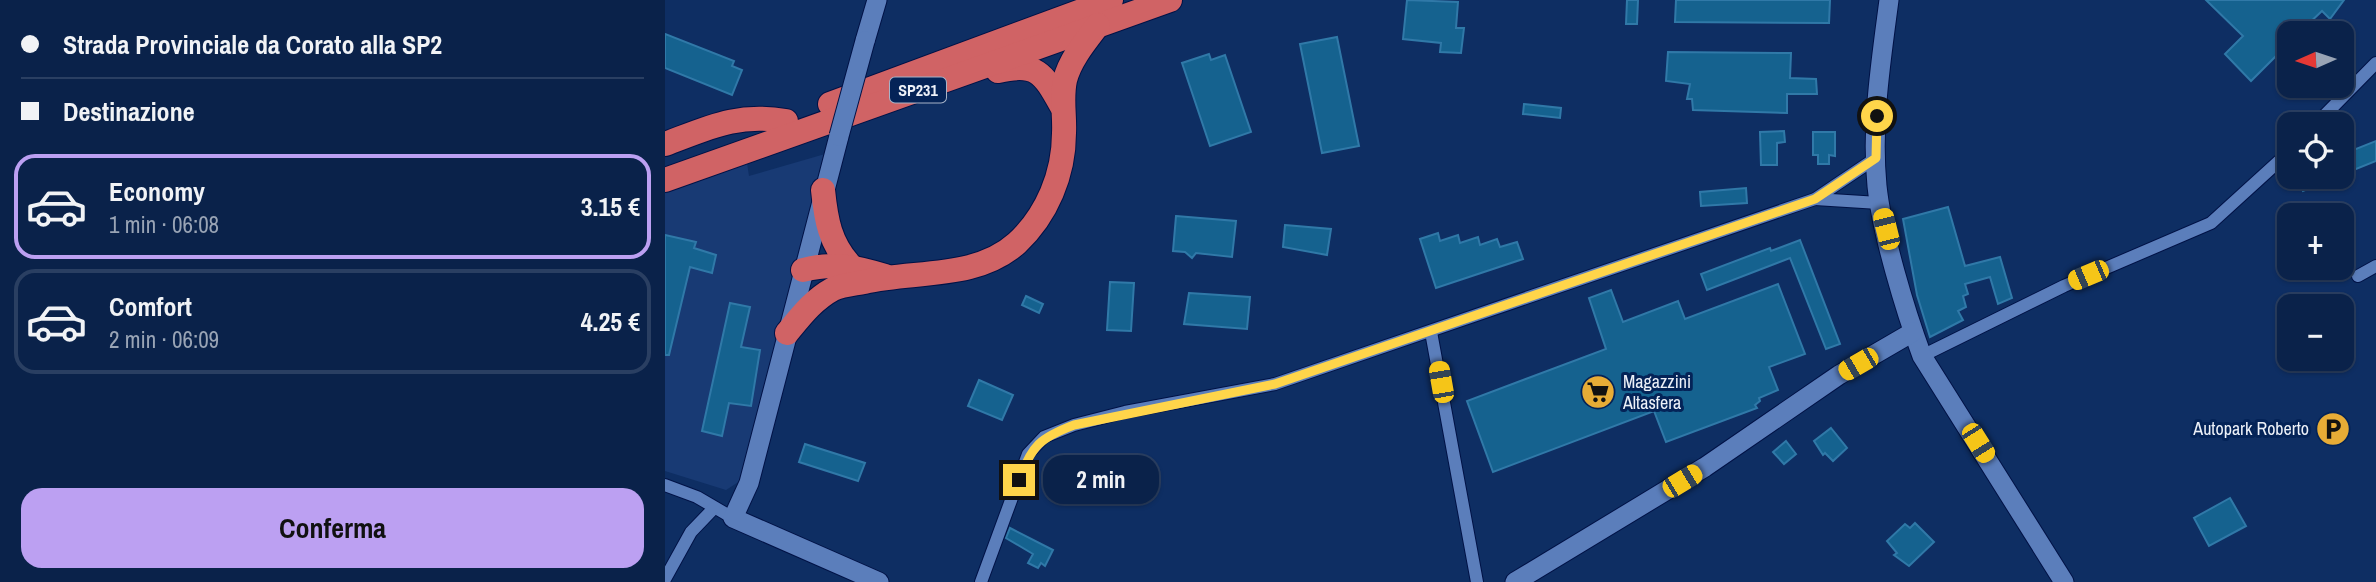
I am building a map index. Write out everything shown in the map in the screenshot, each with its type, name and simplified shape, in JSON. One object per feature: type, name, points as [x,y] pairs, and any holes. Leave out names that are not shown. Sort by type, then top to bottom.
[{"type":"highway","points":[[1059,0],[1052,9],[1037,18],[953,50],[954,66],[974,76],[1016,67],[1035,70],[1047,80],[1061,105]]},
{"type":"highway","name":"SP231","points":[[665,180],[954,66],[1111,0]]},
{"type":"highway","name":"SP231","points":[[665,164],[954,66],[1098,25],[1171,0]]},
{"type":"highway","points":[[787,333],[809,307],[835,288],[886,276],[956,270],[988,262],[1016,244],[1037,221],[1057,181],[1065,131],[1061,105],[1065,79],[1072,62],[1098,25]]},
{"type":"highway","points":[[665,144],[729,119],[759,116],[786,121]]},
{"type":"highway","points":[[823,190],[826,219],[835,249],[850,265]]},
{"type":"highway","points":[[803,270],[824,264],[850,265],[886,276]]},
{"type":"highway","points":[[803,270],[835,288]]},
{"type":"street","points":[[733,518],[749,483],[823,190],[877,0]]},
{"type":"street","points":[[1889,0],[1877,95],[1876,158],[1879,203],[1913,332],[1922,356],[2064,582]]},
{"type":"street","points":[[2328,112],[2376,63]]},
{"type":"street","points":[[981,582],[1028,454],[1044,437],[1074,425],[1125,412],[1275,384],[1815,199],[1876,158]]},
{"type":"street","points":[[1922,356],[2064,286],[2211,223],[2277,163]]},
{"type":"street","points":[[1815,199],[1879,203]]},
{"type":"street","points":[[2358,276],[2376,266]]},
{"type":"street","points":[[1431,331],[1477,582]]},
{"type":"street","points":[[1515,582],[1705,467],[1839,375],[1913,332]]},
{"type":"street","points":[[665,485],[697,497],[733,518],[879,582]]},
{"type":"street","points":[[665,579],[691,532],[714,508]]},
{"type":"shaded area","points":[[825,154],[740,481],[726,490],[665,471],[665,193],[747,163],[749,176]]},
{"type":"building","points":[[1407,0],[1458,2],[1456,28],[1464,28],[1461,53],[1440,52],[1441,43],[1403,39]]},
{"type":"building","points":[[1627,0],[1638,0],[1637,24],[1626,24]]},
{"type":"building","points":[[1676,0],[1830,0],[1829,23],[1675,22]]},
{"type":"building","points":[[2206,0],[2344,0],[2330,19],[2322,11],[2311,21],[2277,21],[2277,55],[2251,81],[2225,54],[2243,36]]},
{"type":"building","points":[[665,34],[734,61],[732,66],[742,70],[732,95],[665,68]]},
{"type":"building","points":[[1337,37],[1359,146],[1322,153],[1300,44]]},
{"type":"building","points":[[1668,52],[1791,53],[1790,78],[1816,79],[1817,94],[1787,94],[1787,113],[1693,110],[1692,99],[1687,99],[1690,84],[1666,81]]},
{"type":"building","points":[[1209,54],[1211,60],[1225,55],[1251,132],[1210,146],[1182,63]]},
{"type":"building","points":[[1524,104],[1561,108],[1560,118],[1523,114]]},
{"type":"building","points":[[1784,131],[1785,142],[1777,143],[1777,165],[1761,165],[1760,132]]},
{"type":"building","points":[[1813,132],[1835,132],[1835,156],[1829,155],[1829,164],[1818,164],[1818,155],[1813,155]]},
{"type":"building","points":[[2376,141],[2376,161],[2354,170],[2354,150]]},
{"type":"building","points":[[1746,188],[1747,203],[1701,206],[1700,192]]},
{"type":"building","points":[[1948,207],[1965,266],[2000,257],[2012,298],[1998,304],[1990,277],[1965,284],[1968,294],[1963,296],[1966,307],[1958,311],[1963,320],[1930,337],[1917,295],[1903,219]]},
{"type":"building","points":[[1176,216],[1236,221],[1232,257],[1196,253],[1192,258],[1185,252],[1173,251]]},
{"type":"building","points":[[1285,225],[1331,229],[1327,255],[1283,247]]},
{"type":"building","points":[[1438,233],[1440,241],[1458,235],[1460,243],[1478,237],[1480,245],[1497,239],[1500,247],[1517,242],[1523,259],[1436,288],[1420,239]]},
{"type":"building","points":[[665,235],[696,242],[694,248],[716,255],[712,273],[690,267],[669,355],[665,355]]},
{"type":"building","points":[[1800,240],[1840,344],[1826,349],[1790,258],[1707,290],[1701,274],[1770,248],[1771,251]]},
{"type":"building","points":[[1110,282],[1134,283],[1131,331],[1107,330]]},
{"type":"building","points":[[1778,284],[1805,354],[1769,367],[1778,390],[1759,398],[1760,401],[1755,405],[1757,408],[1666,442],[1654,411],[1493,472],[1467,401],[1606,349],[1589,298],[1611,290],[1623,322],[1678,301],[1685,319]]},
{"type":"building","points":[[1189,293],[1250,297],[1247,329],[1184,324]]},
{"type":"building","points":[[1026,296],[1043,304],[1039,313],[1022,305]]},
{"type":"building","points":[[730,303],[750,307],[741,347],[760,350],[751,406],[729,403],[722,436],[702,431]]},
{"type":"building","points":[[979,380],[1013,395],[1002,420],[968,406]]},
{"type":"building","points":[[1831,428],[1847,448],[1833,461],[1825,453],[1823,455],[1814,441]]},
{"type":"building","points":[[1786,441],[1796,454],[1784,464],[1773,452]]},
{"type":"building","points":[[805,444],[865,463],[858,481],[799,462]]},
{"type":"building","points":[[2230,498],[2246,526],[2209,546],[2194,518]]},
{"type":"building","points":[[1915,523],[1934,542],[1909,566],[1894,555],[1897,553],[1887,541],[1905,524],[1910,528]]},
{"type":"building","points":[[1010,528],[1053,550],[1045,566],[1041,563],[1038,568],[1028,563],[1033,554],[1006,538]]},
{"type":"place","name":"Magazzini Altasfera","points":[[1598,392]]},
{"type":"place","name":"Autopark Roberto","points":[[2333,429]]},
{"type":"route","points":[[1019,480],[1028,454],[1044,437],[1074,425],[1125,412],[1275,384],[1815,199],[1876,158],[1877,116]]}]
